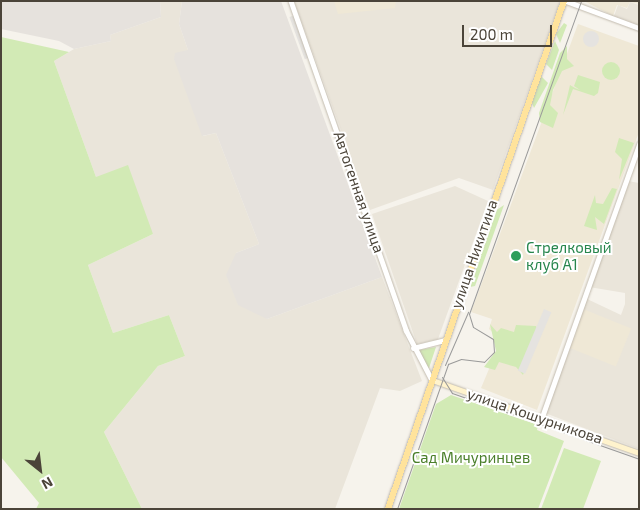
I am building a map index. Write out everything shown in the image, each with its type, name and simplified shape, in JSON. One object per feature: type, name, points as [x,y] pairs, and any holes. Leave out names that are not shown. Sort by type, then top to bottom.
[{"type":"main road","name":"улица Никитина","points":[[388,509],[444,340],[565,1]]},
{"type":"main road","name":"улица Кошурникова","points":[[432,380],[542,417],[639,453]]},
{"type":"street","name":"Автогенная улица","points":[[291,1],[413,348],[432,380]]},
{"type":"street","points":[[565,1],[639,28]]},
{"type":"street","points":[[542,417],[639,144]]},
{"type":"street","points":[[413,348],[444,340]]},
{"type":"shaded area","points":[[1,1],[160,1],[161,17],[110,35],[111,41],[74,49],[59,41],[1,29]]},
{"type":"shaded area","points":[[160,1],[182,1],[179,24],[188,50],[203,136],[216,133],[259,244],[236,253],[267,319],[382,277],[422,381],[400,391],[380,388],[335,509],[142,509],[104,432],[158,366],[185,356],[169,315],[113,333],[88,265],[153,234],[96,177],[54,61],[74,49],[111,41],[110,35],[161,17]]},
{"type":"shaded area","points":[[182,1],[281,1],[382,277],[267,319],[238,305],[226,275],[236,253],[259,244],[216,133],[202,136],[174,59],[175,53],[188,50],[179,24]]},
{"type":"shaded area","points":[[294,1],[560,1],[493,190],[459,178],[370,210]]},
{"type":"shaded area","points":[[334,1],[396,1],[395,8],[338,14]]},
{"type":"shaded area","points":[[584,1],[639,1],[639,4],[630,2],[627,8],[617,5],[613,16]]},
{"type":"shaded area","points":[[630,2],[639,5],[639,25],[614,16],[618,5],[627,9]]},
{"type":"shaded area","points":[[295,15],[310,57],[305,59],[289,17]]},
{"type":"shaded area","points":[[578,24],[639,46],[639,132],[537,410],[481,388],[497,350],[497,336],[489,329],[492,319],[471,312]]},
{"type":"shaded area","points":[[591,31],[599,39],[591,47],[583,39]]},
{"type":"shaded area","points":[[628,181],[639,183],[639,449],[545,413],[585,298],[621,315],[625,304],[625,293],[589,287]]},
{"type":"shaded area","points":[[455,186],[488,201],[438,339],[417,344],[372,214]]},
{"type":"shaded area","points":[[544,309],[551,312],[525,374],[518,371]]},
{"type":"shaded area","points":[[583,309],[631,328],[616,366],[568,347]]},
{"type":"green space","points":[[564,23],[567,25],[560,43],[556,34]]},
{"type":"green space","points":[[1,37],[69,52],[54,61],[96,177],[128,165],[153,234],[88,265],[113,333],[169,315],[185,356],[158,366],[104,432],[142,509],[36,509],[39,503],[1,457]]},
{"type":"green space","points":[[555,41],[559,50],[552,70],[546,64]]},
{"type":"green space","points":[[567,46],[567,59],[574,66],[562,71],[553,90],[550,105],[558,113],[553,128],[540,122],[539,113],[560,53]]},
{"type":"green space","points":[[611,62],[617,65],[620,71],[617,77],[611,80],[605,77],[602,71],[605,65]]},
{"type":"green space","points":[[578,75],[600,82],[598,93],[594,96],[573,89],[563,115],[570,85],[580,90],[574,86]]},
{"type":"green space","points":[[541,76],[548,83],[534,108],[532,103]]},
{"type":"green space","points":[[619,138],[634,143],[619,180],[622,159],[615,152]]},
{"type":"green space","points":[[612,188],[617,189],[604,224],[595,217],[597,230],[584,226],[595,195],[596,203],[603,204]]},
{"type":"green space","points":[[504,205],[475,286],[470,287],[495,211]]},
{"type":"green space","points":[[490,324],[497,332],[501,328],[514,332],[516,325],[536,326],[538,332],[523,375],[516,367],[499,362],[495,370],[484,367],[496,351]]},
{"type":"green space","points":[[436,347],[428,371],[419,350]]},
{"type":"green space","name":"Сад Мичуринцев","points":[[451,395],[538,425],[537,430],[564,441],[538,509],[399,509],[436,404]]},
{"type":"green space","points":[[564,448],[601,461],[583,509],[541,509]]},
{"type":"tram line","points":[[397,509],[448,364],[461,359],[484,362],[494,352],[493,339],[473,327],[469,314],[581,1]]},
{"type":"tram line","points":[[445,365],[468,312]]},
{"type":"tram line","points":[[442,377],[452,393],[639,459]]},
{"type":"place","name":"Стрелковый клуб А1","points":[[516,256]]}]
